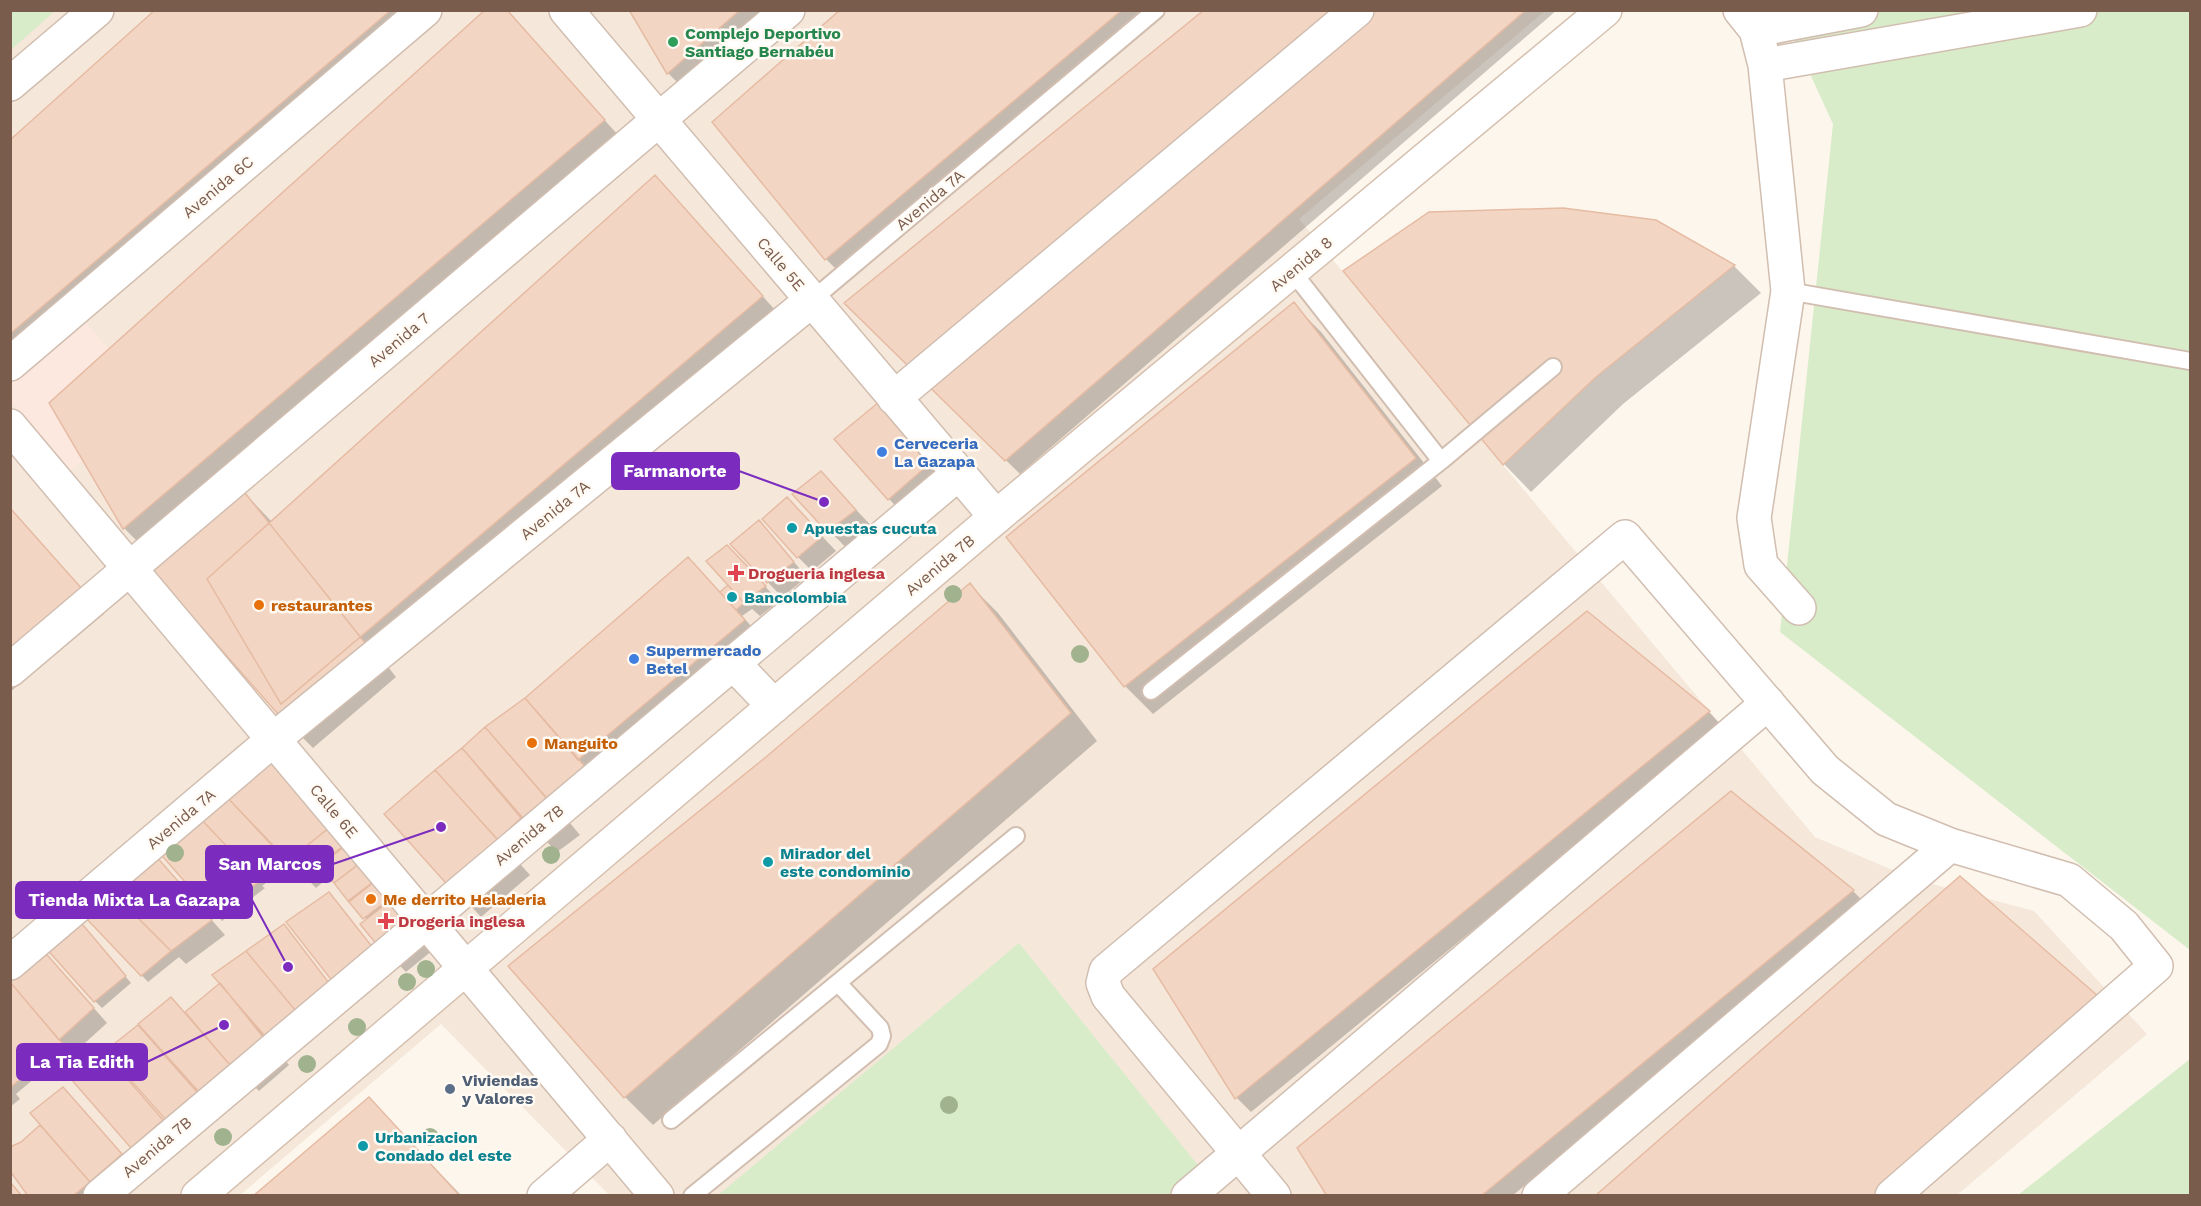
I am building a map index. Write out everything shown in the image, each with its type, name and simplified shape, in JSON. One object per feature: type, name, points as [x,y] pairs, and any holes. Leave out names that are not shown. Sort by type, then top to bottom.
[{"type":"street","points":[[10,84],[97,10]]},
{"type":"street","name":"Avenida 6C","points":[[10,364],[425,10]]},
{"type":"street","name":"Calle 5E","points":[[566,10],[996,517]]},
{"type":"street","name":"Avenida 7","points":[[10,670],[788,10]]},
{"type":"street","points":[[894,398],[1357,10]]},
{"type":"street","name":"Avenida 8","points":[[996,517],[1605,10]]},
{"type":"street","points":[[1799,609],[1761,565],[1754,518],[1788,291],[1765,65],[1748,20],[1861,10]]},
{"type":"street","points":[[1765,65],[2080,10]]},
{"type":"street","name":"Avenida 7A","points":[[10,963],[274,739],[812,300]]},
{"type":"street","name":"Calle 6E","points":[[10,426],[657,1196]]},
{"type":"street","name":"Avenida 7B","points":[[100,1196],[959,473]]},
{"type":"street","name":"Avenida 7B","points":[[198,1196],[996,517]]},
{"type":"street","points":[[1274,1196],[1108,996],[1103,983],[1106,971],[1625,537],[1825,770],[1886,819],[1950,845],[2069,880],[2124,926],[2156,966],[1892,1196]]},
{"type":"street","points":[[733,663],[774,706]]},
{"type":"street","points":[[1188,1196],[1768,703]]},
{"type":"street","points":[[1539,1196],[1950,845]]},
{"type":"street","points":[[544,1196],[610,1139]]},
{"type":"lane","name":"Avenida 7A","points":[[812,300],[1156,10]]},
{"type":"lane","points":[[1292,271],[1441,461]]},
{"type":"lane","points":[[1788,291],[2190,361]]},
{"type":"lane","points":[[1151,692],[1441,461],[1553,366]]},
{"type":"lane","points":[[671,1120],[1016,836]]},
{"type":"lane","points":[[692,1196],[879,1044],[882,1036],[880,1029],[837,983]]},
{"type":"shaded area","points":[[10,11],[1545,11],[1299,219],[1815,837],[1914,879],[2034,911],[2147,1034],[1957,1195],[609,1195],[441,1024],[240,1195],[11,1195]]},
{"type":"shaded area","points":[[83,319],[153,402],[69,472],[11,402],[10,379]]},
{"type":"green space","points":[[11,10],[55,10],[55,11],[11,50]]},
{"type":"green space","points":[[1781,11],[2190,11],[2190,950],[1780,632],[1833,124]]},
{"type":"green space","points":[[1019,943],[1201,1169],[1169,1195],[717,1196]]},
{"type":"green space","points":[[2190,1059],[2190,1195],[2018,1195]]},
{"type":"building","points":[[155,10],[391,10],[10,334],[10,140]]},
{"type":"building","points":[[485,10],[507,10],[605,120],[123,529],[49,403]]},
{"type":"building","name":"Complejo Deportivo Santiago Bernabéu","points":[[629,10],[740,10],[667,74]]},
{"type":"building","points":[[840,10],[1122,10],[825,260],[712,122]]},
{"type":"building","points":[[1204,10],[1526,10],[1005,461],[844,303]]},
{"type":"building","points":[[655,175],[763,296],[281,704],[207,579]]},
{"type":"building","points":[[1563,208],[1656,220],[1735,265],[1596,377],[1503,465],[1343,271],[1429,212]]},
{"type":"building","points":[[1294,302],[1416,458],[1124,687],[1006,537]]},
{"type":"building","name":"Cerveceria La Gazapa","points":[[879,402],[928,465],[888,500],[834,439]]},
{"type":"building","points":[[821,471],[856,510],[827,532],[792,494]]},
{"type":"building","name":"restaurantes","points":[[237,483],[370,649],[285,722],[144,562]]},
{"type":"building","name":"Apuestas cucuta","points":[[787,497],[823,536],[797,558],[762,519]]},
{"type":"building","points":[[10,508],[91,599],[10,666]]},
{"type":"building","points":[[759,520],[794,562],[767,583],[730,544]]},
{"type":"building","name":"Drogueria inglesa","points":[[727,545],[766,586],[744,603],[706,561]]},
{"type":"building","name":"Supermercado Betel","points":[[688,557],[745,620],[578,760],[525,698]]},
{"type":"building","name":"Mirador del este condominio","points":[[970,583],[1071,713],[624,1098],[508,966],[766,757]]},
{"type":"building","name":"Bancolombia","points":[[728,585],[744,603],[736,610],[720,592]]},
{"type":"building","points":[[1587,611],[1710,711],[1235,1099],[1153,969]]},
{"type":"building","name":"Manguito","points":[[525,698],[588,770],[551,803],[485,727]]},
{"type":"building","points":[[485,727],[554,807],[529,825],[462,748]]},
{"type":"building","points":[[462,748],[521,818],[498,840],[435,770]]},
{"type":"building","points":[[275,751],[335,823],[288,861],[224,794]]},
{"type":"building","points":[[435,770],[504,847],[453,891],[384,814]]},
{"type":"building","points":[[1731,791],[1854,890],[1481,1196],[1327,1196],[1297,1148]]},
{"type":"building","points":[[224,794],[283,857],[257,878],[198,816]]},
{"type":"building","points":[[198,816],[260,881],[214,915],[157,850]]},
{"type":"building","points":[[335,823],[350,841],[319,864],[305,847]]},
{"type":"building","points":[[350,842],[364,860],[334,883],[320,866]]},
{"type":"building","points":[[155,855],[212,920],[171,951],[112,892]]},
{"type":"building","points":[[364,860],[378,878],[348,901],[334,883]]},
{"type":"building","points":[[1960,876],[2106,1003],[1877,1196],[1595,1196]]},
{"type":"building","name":"Me derrito Heladeria","points":[[379,878],[393,896],[363,919],[349,902]]},
{"type":"building","points":[[112,892],[171,951],[141,976],[84,916]]},
{"type":"building","points":[[329,892],[373,948],[333,982],[286,922]]},
{"type":"building","name":"Drogeria inglesa","points":[[394,898],[412,918],[378,946],[360,924]]},
{"type":"building","points":[[77,918],[126,976],[94,1002],[44,946]]},
{"type":"building","points":[[284,924],[329,983],[295,1010],[246,951]]},
{"type":"building","points":[[41,948],[94,1008],[59,1040],[10,982],[10,973]]},
{"type":"building","points":[[246,951],[295,1010],[265,1036],[212,975]]},
{"type":"building","points":[[10,982],[62,1043],[11,1087],[10,1087]]},
{"type":"building","points":[[220,983],[263,1037],[230,1065],[185,1012]]},
{"type":"building","points":[[171,997],[230,1065],[199,1092],[138,1024]]},
{"type":"building","points":[[138,1025],[197,1092],[165,1119],[105,1051]]},
{"type":"building","points":[[104,1052],[163,1120],[131,1148],[71,1079]]},
{"type":"building","points":[[63,1087],[122,1154],[90,1182],[30,1113]]},
{"type":"building","name":"Urbanizacion Condado del este","points":[[369,1097],[460,1196],[253,1196]]},
{"type":"building","points":[[40,1125],[90,1182],[73,1196],[28,1196],[10,1171],[10,1147],[21,1142]]},
{"type":"building","points":[[10,1182],[22,1196],[10,1196]]},
{"type":"place","name":"Complejo Deportivo Santiago Bernabéu","points":[[673,42]]},
{"type":"place","name":"Cerveceria La Gazapa","points":[[882,452]]},
{"type":"place","name":"Farmanorte","points":[[824,502]]},
{"type":"place","name":"Apuestas cucuta","points":[[792,528]]},
{"type":"place","name":"Drogueria inglesa","points":[[736,573]]},
{"type":"place","name":"Bancolombia","points":[[732,597]]},
{"type":"place","name":"restaurantes","points":[[259,605]]},
{"type":"place","name":"Supermercado Betel","points":[[634,659]]},
{"type":"place","name":"Manguito","points":[[532,743]]},
{"type":"place","name":"San Marcos","points":[[441,827]]},
{"type":"place","name":"Mirador del este condominio","points":[[768,862]]},
{"type":"place","name":"Me derrito Heladeria","points":[[371,899]]},
{"type":"place","name":"Drogeria inglesa","points":[[386,921]]},
{"type":"place","name":"Tienda Mixta La Gazapa","points":[[288,967]]},
{"type":"place","name":"La Tia Edith","points":[[224,1025]]},
{"type":"place","name":"Viviendas y Valores","points":[[450,1089]]},
{"type":"place","name":"Urbanizacion Condado del este","points":[[363,1146]]}]
